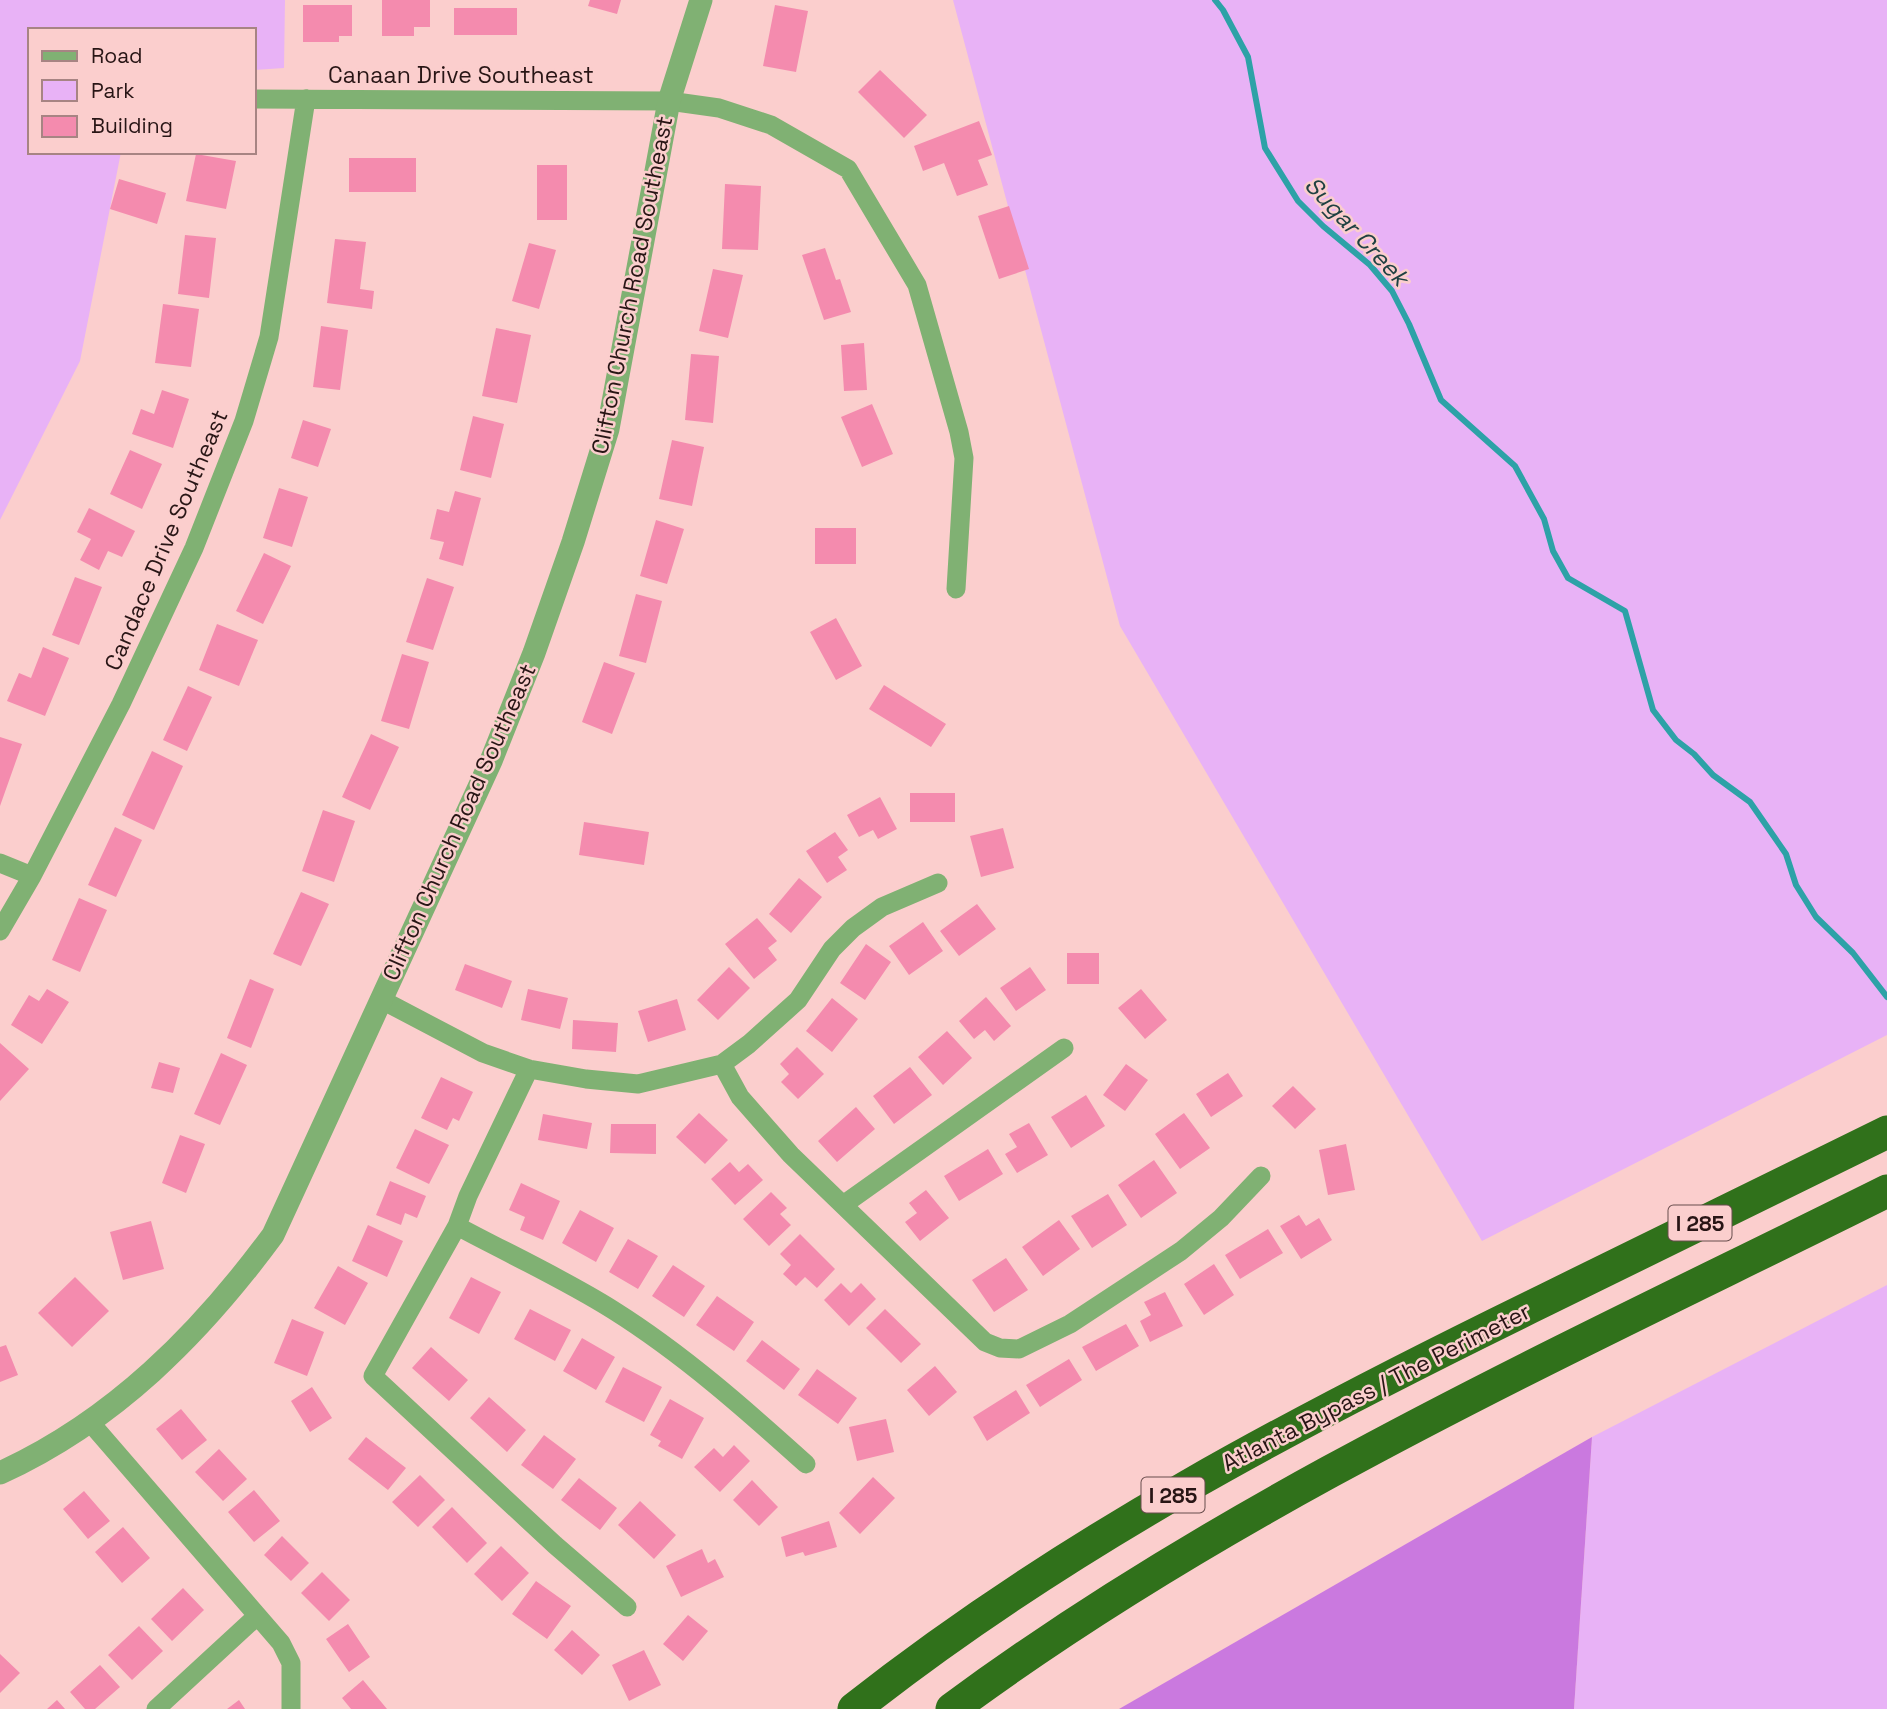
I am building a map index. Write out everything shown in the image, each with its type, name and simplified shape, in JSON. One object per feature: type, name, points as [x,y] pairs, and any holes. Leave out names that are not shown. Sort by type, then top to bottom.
[{"type":"highway","name":"Atlanta Bypass / The Perimeter","points":[[854,1709],[1008,1599],[1209,1473],[1366,1389],[1513,1315],[1887,1132]]},
{"type":"highway","name":"I 285","points":[[952,1709],[1048,1642],[1207,1541],[1350,1461],[1887,1191]]},
{"type":"street","name":"Clifton Church Road Southeast","points":[[0,1473],[59,1441],[153,1372],[234,1288],[273,1235],[491,761],[534,653],[573,542],[608,429],[669,101],[701,0]]},
{"type":"street","name":"Canaan Drive Southeast","points":[[256,99],[669,101],[719,108],[771,125],[848,169],[917,285],[964,458],[956,589]]},
{"type":"street","name":"Candace Drive Southeast","points":[[0,932],[121,704],[194,548],[247,412],[269,337],[306,99]]},
{"type":"street","points":[[0,863],[32,876]]},
{"type":"street","points":[[380,999],[483,1053],[529,1069],[586,1079],[638,1084],[722,1064],[798,1000],[832,949],[853,928],[883,907],[938,883]]},
{"type":"street","points":[[842,1205],[1064,1048]]},
{"type":"street","points":[[722,1064],[740,1097],[791,1154],[985,1342],[1000,1349],[1019,1349],[1070,1324],[1181,1251],[1221,1217],[1261,1176]]},
{"type":"street","points":[[529,1069],[468,1196],[457,1226],[373,1376],[555,1545],[627,1607]]},
{"type":"street","points":[[457,1226],[612,1310],[667,1347],[749,1412],[806,1464]]},
{"type":"street","points":[[89,1421],[281,1643],[291,1663],[291,1709]]},
{"type":"street","points":[[156,1709],[257,1616]]},
{"type":"green space","points":[[0,0],[285,0],[284,68],[256,70],[256,28],[28,28],[28,154],[121,154],[80,361],[0,520]]},
{"type":"green space","points":[[953,0],[1887,0],[1887,1035],[1482,1241],[1120,626]]},
{"type":"green space","points":[[1887,1285],[1887,1709],[1574,1709],[1592,1437]]},
{"type":"shaded area","points":[[1592,1437],[1574,1709],[1119,1709]]},
{"type":"building","points":[[382,0],[430,0],[430,27],[414,27],[414,36],[382,36]]},
{"type":"building","points":[[590,0],[621,0],[617,14],[588,6]]},
{"type":"building","points":[[303,5],[352,5],[352,36],[339,36],[339,42],[303,42]]},
{"type":"building","points":[[775,5],[808,11],[796,72],[763,66]]},
{"type":"building","points":[[454,8],[517,8],[517,35],[454,35]]},
{"type":"building","points":[[880,70],[927,115],[904,138],[858,92]]},
{"type":"building","points":[[979,121],[992,155],[978,160],[988,185],[957,196],[944,163],[923,171],[914,146]]},
{"type":"building","points":[[196,154],[236,161],[226,209],[186,201]]},
{"type":"building","points":[[349,158],[416,158],[416,192],[349,192]]},
{"type":"building","points":[[537,165],[567,165],[567,220],[537,220]]},
{"type":"building","points":[[119,179],[166,193],[157,224],[110,209]]},
{"type":"building","points":[[725,184],[761,186],[758,250],[722,249]]},
{"type":"building","points":[[1009,206],[1029,269],[999,279],[978,216]]},
{"type":"building","points":[[185,235],[216,238],[209,298],[178,294]]},
{"type":"building","points":[[335,239],[366,242],[360,289],[374,291],[372,309],[327,303]]},
{"type":"building","points":[[529,243],[556,250],[539,309],[512,301]]},
{"type":"building","points":[[825,248],[836,280],[840,279],[851,312],[824,320],[802,255]]},
{"type":"building","points":[[713,269],[743,275],[728,338],[699,331]]},
{"type":"building","points":[[163,304],[199,309],[191,367],[155,363]]},
{"type":"building","points":[[321,326],[348,330],[340,390],[313,387]]},
{"type":"building","points":[[496,328],[531,335],[517,403],[482,396]]},
{"type":"building","points":[[864,343],[867,390],[844,391],[841,345]]},
{"type":"building","points":[[691,354],[719,356],[713,423],[685,420]]},
{"type":"building","points":[[162,390],[189,399],[173,448],[132,434],[141,409],[154,414]]},
{"type":"building","points":[[872,404],[893,454],[862,467],[841,417]]},
{"type":"building","points":[[473,416],[504,424],[491,478],[460,470]]},
{"type":"building","points":[[303,420],[331,429],[318,467],[291,458]]},
{"type":"building","points":[[672,440],[704,447],[692,506],[659,499]]},
{"type":"building","points":[[130,450],[162,464],[142,509],[110,494]]},
{"type":"building","points":[[279,488],[308,497],[292,547],[263,538]]},
{"type":"building","points":[[455,491],[481,498],[463,566],[439,559],[444,542],[430,539],[437,509],[449,512]]},
{"type":"building","points":[[89,508],[135,531],[122,557],[108,551],[99,570],[80,560],[91,539],[77,532]]},
{"type":"building","points":[[656,520],[684,529],[667,584],[640,576]]},
{"type":"building","points":[[815,528],[856,528],[856,564],[815,564]]},
{"type":"building","points":[[264,553],[291,566],[263,624],[236,611]]},
{"type":"building","points":[[75,577],[102,587],[79,645],[52,635]]},
{"type":"building","points":[[427,578],[454,587],[433,650],[406,642]]},
{"type":"building","points":[[636,594],[662,601],[646,663],[619,656]]},
{"type":"building","points":[[836,618],[862,666],[836,680],[810,632]]},
{"type":"building","points":[[217,624],[258,640],[239,686],[199,670]]},
{"type":"building","points":[[43,647],[69,658],[45,716],[7,701],[19,673],[31,678]]},
{"type":"building","points":[[402,654],[429,662],[409,729],[381,721]]},
{"type":"building","points":[[604,662],[635,673],[612,734],[582,722]]},
{"type":"building","points":[[884,685],[946,724],[931,747],[869,709]]},
{"type":"building","points":[[188,686],[212,697],[187,751],[163,740]]},
{"type":"building","points":[[371,734],[399,747],[370,810],[342,797]]},
{"type":"building","points":[[0,737],[22,744],[0,806]]},
{"type":"building","points":[[152,751],[183,766],[154,830],[122,815]]},
{"type":"building","points":[[910,793],[955,793],[955,822],[910,822]]},
{"type":"building","points":[[880,797],[897,829],[878,839],[873,830],[859,837],[847,815]]},
{"type":"building","points":[[323,810],[355,821],[334,882],[302,871]]},
{"type":"building","points":[[584,822],[649,832],[644,865],[579,855]]},
{"type":"building","points":[[115,827],[142,840],[116,897],[88,885]]},
{"type":"building","points":[[1003,828],[1014,868],[981,877],[970,836]]},
{"type":"building","points":[[835,832],[848,850],[838,857],[847,870],[827,883],[806,851]]},
{"type":"building","points":[[799,878],[822,897],[791,933],[769,914]]},
{"type":"building","points":[[301,892],[329,904],[301,966],[273,954]]},
{"type":"building","points":[[79,898],[107,910],[80,972],[52,960]]},
{"type":"building","points":[[977,904],[996,929],[959,956],[940,931]]},
{"type":"building","points":[[757,918],[777,941],[768,948],[777,960],[754,979],[725,944]]},
{"type":"building","points":[[923,922],[943,951],[909,975],[889,946]]},
{"type":"building","points":[[866,944],[891,962],[865,1000],[840,983]]},
{"type":"building","points":[[1067,953],[1099,953],[1099,984],[1067,984]]},
{"type":"building","points":[[465,964],[512,981],[502,1008],[455,990]]},
{"type":"building","points":[[729,967],[750,988],[718,1020],[697,1000]]},
{"type":"building","points":[[1030,967],[1046,990],[1016,1011],[1000,988]]},
{"type":"building","points":[[250,979],[274,989],[251,1048],[227,1038]]},
{"type":"building","points":[[47,989],[69,1002],[42,1044],[11,1025],[29,995],[39,1001]]},
{"type":"building","points":[[528,989],[568,998],[560,1029],[521,1020]]},
{"type":"building","points":[[1141,989],[1167,1020],[1145,1039],[1118,1008]]},
{"type":"building","points":[[986,997],[1011,1026],[994,1041],[985,1030],[974,1039],[959,1021]]},
{"type":"building","points":[[832,998],[858,1019],[832,1052],[806,1031]]},
{"type":"building","points":[[677,999],[686,1030],[648,1042],[638,1011]]},
{"type":"building","points":[[573,1020],[618,1023],[616,1052],[572,1049]]},
{"type":"building","points":[[947,1031],[972,1058],[943,1085],[918,1057]]},
{"type":"building","points":[[0,1043],[29,1069],[0,1101]]},
{"type":"building","points":[[797,1047],[824,1074],[798,1099],[781,1082],[789,1074],[780,1064]]},
{"type":"building","points":[[221,1053],[247,1065],[220,1125],[194,1114]]},
{"type":"building","points":[[159,1062],[180,1068],[173,1093],[151,1088]]},
{"type":"building","points":[[1126,1064],[1148,1080],[1125,1111],[1103,1095]]},
{"type":"building","points":[[910,1067],[932,1095],[894,1124],[873,1096]]},
{"type":"building","points":[[1228,1073],[1243,1096],[1211,1117],[1196,1094]]},
{"type":"building","points":[[441,1077],[473,1092],[459,1121],[453,1118],[447,1130],[421,1118]]},
{"type":"building","points":[[1293,1086],[1316,1109],[1295,1129],[1272,1106]]},
{"type":"building","points":[[1086,1095],[1105,1126],[1071,1148],[1051,1117]]},
{"type":"building","points":[[856,1107],[875,1129],[837,1162],[818,1141]]},
{"type":"building","points":[[699,1113],[728,1140],[705,1164],[676,1137]]},
{"type":"building","points":[[1184,1113],[1210,1148],[1180,1169],[1155,1134]]},
{"type":"building","points":[[543,1114],[592,1123],[587,1149],[538,1140]]},
{"type":"building","points":[[1029,1123],[1048,1155],[1017,1173],[1005,1154],[1017,1147],[1009,1134]]},
{"type":"building","points":[[611,1124],[656,1124],[656,1154],[610,1153]]},
{"type":"building","points":[[415,1129],[449,1145],[429,1184],[396,1168]]},
{"type":"building","points":[[180,1135],[205,1144],[186,1193],[162,1183]]},
{"type":"building","points":[[1346,1144],[1355,1190],[1328,1195],[1319,1150]]},
{"type":"building","points":[[988,1149],[1003,1174],[959,1201],[944,1176]]},
{"type":"building","points":[[1154,1160],[1177,1193],[1141,1218],[1118,1185]]},
{"type":"building","points":[[730,1162],[739,1172],[748,1164],[763,1180],[735,1205],[711,1179]]},
{"type":"building","points":[[390,1181],[426,1196],[417,1218],[405,1213],[401,1225],[376,1215]]},
{"type":"building","points":[[521,1183],[560,1201],[543,1240],[520,1230],[525,1217],[509,1210]]},
{"type":"building","points":[[926,1190],[949,1218],[920,1241],[905,1222],[917,1213],[909,1203]]},
{"type":"building","points":[[771,1192],[787,1208],[780,1214],[791,1225],[769,1246],[743,1219]]},
{"type":"building","points":[[1108,1194],[1127,1225],[1092,1248],[1071,1216]]},
{"type":"building","points":[[580,1210],[614,1228],[596,1262],[562,1243]]},
{"type":"building","points":[[1299,1215],[1306,1226],[1319,1218],[1332,1240],[1301,1259],[1280,1226]]},
{"type":"building","points":[[1059,1220],[1080,1249],[1043,1276],[1022,1247]]},
{"type":"building","points":[[151,1221],[164,1269],[123,1280],[110,1232]]},
{"type":"building","points":[[368,1225],[403,1241],[387,1277],[352,1261]]},
{"type":"building","points":[[1268,1229],[1283,1253],[1240,1279],[1225,1255]]},
{"type":"building","points":[[800,1234],[835,1269],[817,1288],[805,1277],[796,1286],[783,1274],[791,1265],[780,1254]]},
{"type":"building","points":[[628,1239],[658,1256],[638,1289],[609,1272]]},
{"type":"building","points":[[1006,1258],[1028,1290],[994,1312],[972,1280]]},
{"type":"building","points":[[1214,1264],[1234,1295],[1204,1315],[1184,1284]]},
{"type":"building","points":[[673,1265],[705,1286],[684,1317],[652,1296]]},
{"type":"building","points":[[338,1266],[368,1283],[345,1325],[314,1308]]},
{"type":"building","points":[[75,1277],[109,1311],[72,1347],[38,1313]]},
{"type":"building","points":[[471,1277],[501,1292],[479,1334],[449,1318]]},
{"type":"building","points":[[841,1283],[851,1293],[861,1283],[876,1299],[849,1326],[824,1300]]},
{"type":"building","points":[[1165,1292],[1183,1326],[1150,1342],[1140,1321],[1151,1315],[1144,1302]]},
{"type":"building","points":[[717,1296],[754,1322],[734,1351],[696,1325]]},
{"type":"building","points":[[530,1309],[571,1330],[555,1361],[514,1339]]},
{"type":"building","points":[[885,1309],[921,1344],[901,1363],[866,1328]]},
{"type":"building","points":[[292,1319],[324,1332],[307,1376],[274,1363]]},
{"type":"building","points":[[1126,1324],[1139,1346],[1096,1371],[1082,1347]]},
{"type":"building","points":[[582,1338],[615,1357],[596,1390],[563,1371]]},
{"type":"building","points":[[762,1340],[800,1369],[784,1390],[746,1361]]},
{"type":"building","points":[[6,1345],[18,1375],[0,1382],[0,1347]]},
{"type":"building","points":[[431,1347],[468,1380],[449,1401],[412,1368]]},
{"type":"building","points":[[1069,1359],[1082,1380],[1040,1407],[1026,1385]]},
{"type":"building","points":[[935,1366],[957,1392],[929,1416],[907,1390]]},
{"type":"building","points":[[623,1367],[662,1387],[644,1422],[605,1402]]},
{"type":"building","points":[[817,1369],[857,1398],[838,1424],[798,1395]]},
{"type":"building","points":[[312,1387],[332,1418],[310,1432],[291,1401]]},
{"type":"building","points":[[1016,1390],[1030,1413],[987,1441],[973,1417]]},
{"type":"building","points":[[489,1397],[526,1430],[507,1452],[470,1418]]},
{"type":"building","points":[[670,1399],[704,1418],[682,1459],[658,1446],[661,1441],[650,1435]]},
{"type":"building","points":[[181,1409],[207,1440],[182,1460],[156,1429]]},
{"type":"building","points":[[886,1419],[894,1452],[857,1461],[849,1427]]},
{"type":"building","points":[[544,1435],[576,1459],[553,1489],[521,1465]]},
{"type":"building","points":[[366,1437],[406,1468],[388,1490],[348,1459]]},
{"type":"building","points":[[734,1445],[750,1461],[720,1492],[694,1467],[714,1448],[723,1457]]},
{"type":"building","points":[[219,1449],[247,1479],[223,1501],[195,1472]]},
{"type":"building","points":[[420,1475],[445,1500],[418,1527],[392,1502]]},
{"type":"building","points":[[873,1477],[895,1498],[860,1534],[839,1513]]},
{"type":"building","points":[[579,1478],[617,1508],[600,1530],[561,1500]]},
{"type":"building","points":[[752,1480],[778,1507],[759,1526],[733,1500]]},
{"type":"building","points":[[254,1490],[280,1521],[254,1542],[228,1512]]},
{"type":"building","points":[[84,1491],[110,1521],[88,1539],[63,1509]]},
{"type":"building","points":[[640,1501],[676,1535],[654,1559],[618,1525]]},
{"type":"building","points":[[452,1507],[487,1543],[467,1563],[432,1527]]},
{"type":"building","points":[[829,1521],[837,1547],[805,1556],[803,1552],[786,1557],[781,1537]]},
{"type":"building","points":[[123,1527],[150,1558],[122,1583],[95,1552]]},
{"type":"building","points":[[282,1536],[309,1563],[291,1581],[264,1555]]},
{"type":"building","points":[[501,1546],[529,1573],[502,1601],[474,1574]]},
{"type":"building","points":[[702,1549],[708,1563],[715,1559],[724,1577],[681,1597],[666,1566]]},
{"type":"building","points":[[322,1572],[350,1600],[329,1621],[301,1593]]},
{"type":"building","points":[[536,1581],[571,1606],[547,1639],[512,1614]]},
{"type":"building","points":[[183,1588],[204,1610],[172,1641],[151,1619]]},
{"type":"building","points":[[688,1615],[708,1631],[683,1661],[663,1644]]},
{"type":"building","points":[[348,1624],[370,1657],[349,1672],[326,1639]]},
{"type":"building","points":[[139,1626],[163,1651],[132,1680],[108,1655]]},
{"type":"building","points":[[572,1630],[600,1655],[582,1675],[554,1650]]},
{"type":"building","points":[[644,1650],[661,1685],[629,1701],[612,1665]]},
{"type":"building","points":[[0,1654],[20,1673],[0,1693]]},
{"type":"building","points":[[100,1665],[120,1687],[95,1709],[85,1709],[70,1692]]},
{"type":"building","points":[[363,1680],[387,1709],[351,1709],[342,1698]]},
{"type":"building","points":[[57,1700],[65,1709],[47,1709]]},
{"type":"building","points":[[239,1700],[245,1709],[227,1709]]},
{"type":"waterway","name":"Sugar Creek","points":[[1215,0],[1248,57],[1265,148],[1298,201],[1370,265],[1392,291],[1441,400],[1515,466],[1544,519],[1553,551],[1568,578],[1625,611],[1653,710],[1676,740],[1694,754],[1713,775],[1750,802],[1786,854],[1796,885],[1816,917],[1853,953],[1887,997]]}]
